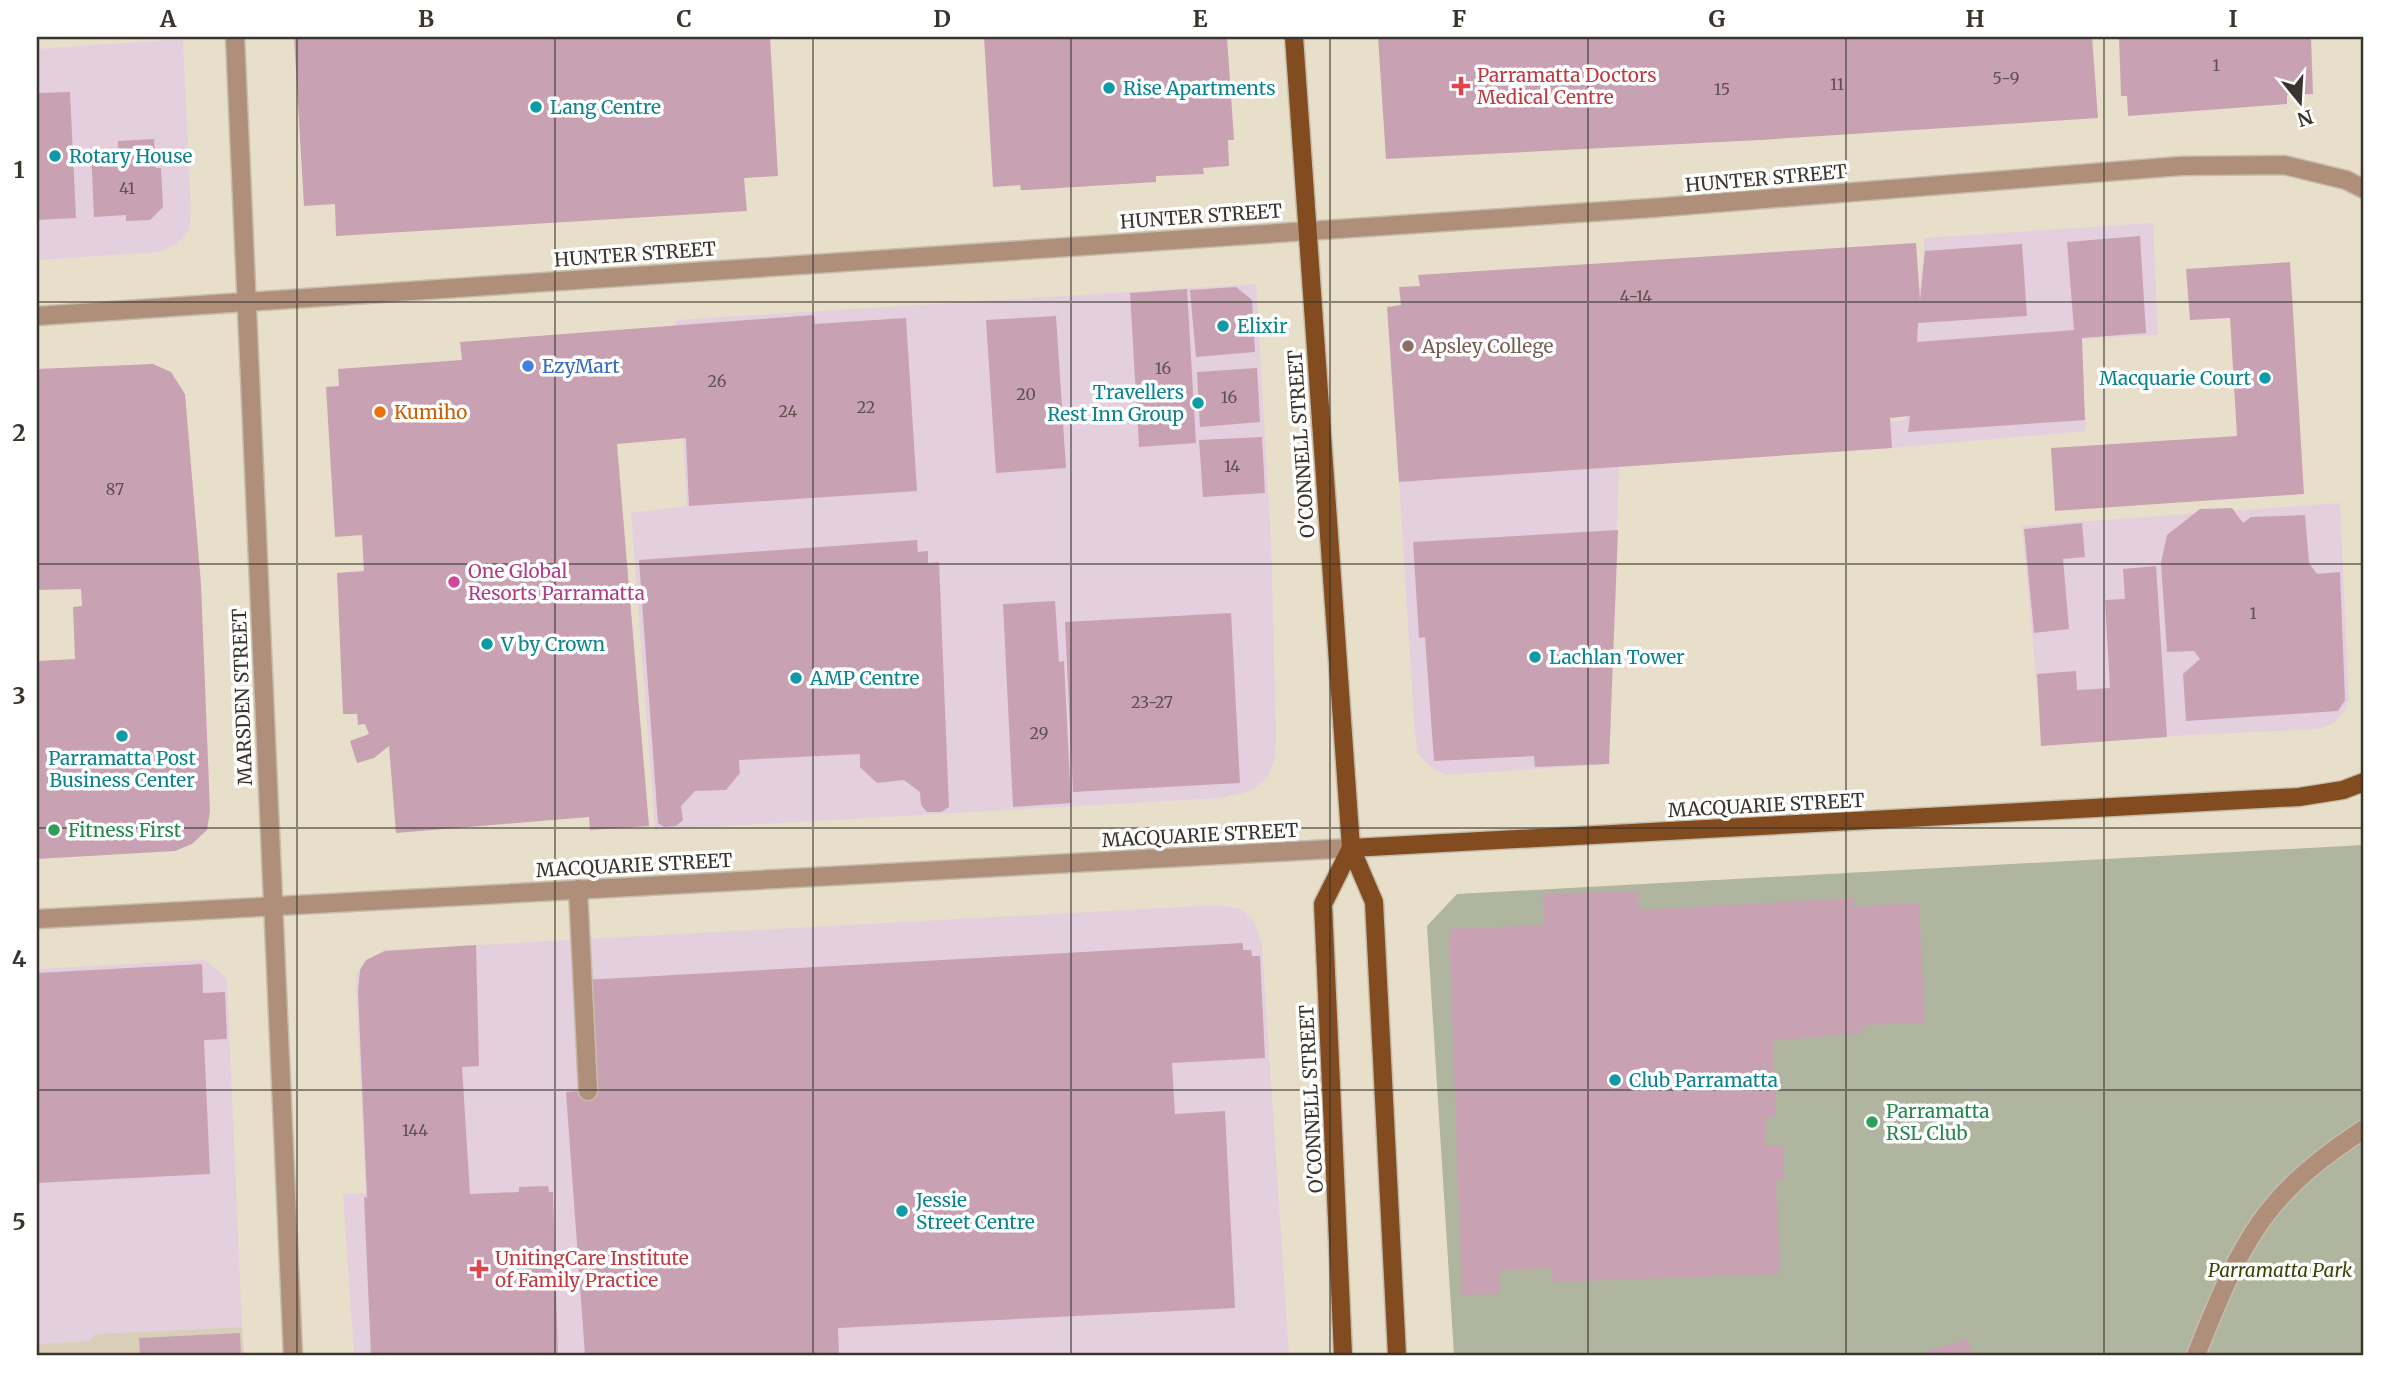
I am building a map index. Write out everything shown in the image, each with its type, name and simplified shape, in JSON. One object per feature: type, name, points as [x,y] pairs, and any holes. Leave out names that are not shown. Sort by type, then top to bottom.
[{"type":"main road","name":"O'CONNELL STREET","points":[[1294,37],[1351,848],[1374,902],[1397,1355]]},
{"type":"main road","name":"MACQUARIE STREET","points":[[1351,848],[2299,797],[2364,783]]},
{"type":"main road","name":"O'CONNELL STREET","points":[[1343,1355],[1323,904],[1351,848]]},
{"type":"street","name":"MARSDEN STREET","points":[[235,37],[271,905],[293,1355]]},
{"type":"street","name":"HUNTER STREET","points":[[37,316],[1665,207],[2181,166],[2284,165],[2346,180],[2364,188]]},
{"type":"street","name":"MACQUARIE STREET","points":[[37,919],[1351,848]]},
{"type":"street","points":[[578,889],[588,1091]]},
{"type":"street","points":[[2196,1355],[2246,1245],[2276,1201],[2316,1162],[2364,1129]]},
{"type":"shaded area","points":[[183,39],[191,211],[189,231],[177,244],[159,252],[37,260],[37,49]]},
{"type":"shaded area","points":[[2153,223],[2158,335],[2082,339],[2085,431],[1891,448],[1890,422],[1906,420],[1925,238]]},
{"type":"shaded area","points":[[1256,284],[1271,540],[1276,731],[1275,758],[1268,777],[1251,791],[1220,798],[655,830],[631,513],[687,506],[676,320]]},
{"type":"shaded area","points":[[1619,467],[1609,764],[1446,775],[1429,766],[1417,752],[1415,734],[1399,482]]},
{"type":"shaded area","points":[[2340,503],[2349,700],[2343,713],[2333,723],[2319,729],[2042,742],[2022,526]]},
{"type":"shaded area","name":"Jessie Street Centre","points":[[1219,905],[1241,909],[1254,921],[1262,945],[1289,1355],[354,1355],[343,1194],[366,1193],[356,987],[357,974],[363,964],[384,950]]},
{"type":"shaded area","points":[[205,960],[227,979],[242,1327],[95,1334],[89,1341],[37,1344],[37,969]]},
{"type":"shaded area","points":[[242,1327],[244,1355],[37,1355],[37,1344],[89,1341],[95,1334]]},
{"type":"green space","name":"Parramatta RSL Club","points":[[2364,845],[2364,1355],[1454,1355],[1427,926],[1457,894]]},
{"type":"building","name":"Lang Centre","points":[[294,37],[770,37],[778,176],[744,178],[747,211],[336,236],[335,204],[304,206]]},
{"type":"building","name":"Rise Apartments","points":[[984,37],[1227,37],[1234,140],[1228,140],[1229,166],[1203,168],[1204,174],[1156,176],[1156,182],[1027,190],[1021,190],[1020,185],[993,187]]},
{"type":"building","points":[[1378,37],[2092,37],[2098,118],[1760,140],[1386,159]]},
{"type":"building","points":[[2119,37],[2311,37],[2313,94],[2287,95],[2287,104],[2128,116],[2127,96],[2121,96]]},
{"type":"building","name":"Rotary House","points":[[70,92],[76,218],[37,220],[37,93]]},
{"type":"building","points":[[154,139],[156,168],[161,168],[163,207],[150,220],[126,221],[126,215],[94,217],[91,151],[118,149],[118,141]]},
{"type":"building","points":[[2140,236],[2146,333],[2082,338],[2085,420],[1908,432],[1910,416],[1890,418],[1892,448],[1399,482],[1387,307],[1401,305],[1399,287],[1420,286],[1418,275],[1916,243],[1920,300],[1925,251],[2022,244],[2027,316],[1918,323],[1917,342],[2074,330],[2067,242]]},
{"type":"building","name":"Macquarie Court","points":[[2290,262],[2304,494],[2055,511],[2051,448],[2237,436],[2230,318],[2190,320],[2186,269]]},
{"type":"building","name":"Elixir","points":[[1236,287],[1252,300],[1255,352],[1196,357],[1190,290]]},
{"type":"building","points":[[1187,289],[1196,443],[1139,447],[1130,293]]},
{"type":"building","name":"V by Crown","points":[[814,315],[815,324],[906,318],[917,491],[689,506],[686,438],[617,444],[649,826],[590,830],[589,817],[396,833],[389,746],[374,758],[357,763],[350,741],[369,734],[365,724],[358,725],[357,714],[343,714],[337,573],[364,571],[362,535],[335,537],[326,387],[339,386],[338,369],[462,360],[460,342]]},
{"type":"building","points":[[1056,316],[1066,468],[996,473],[986,320]]},
{"type":"building","points":[[153,364],[171,372],[185,394],[201,584],[210,811],[207,830],[192,844],[175,851],[37,859],[37,661],[75,659],[73,607],[82,606],[81,589],[37,590],[37,369]]},
{"type":"building","points":[[1257,368],[1260,422],[1200,427],[1197,372]]},
{"type":"building","points":[[1262,437],[1265,493],[1203,497],[1199,440]]},
{"type":"building","points":[[2232,508],[2243,523],[2251,517],[2305,515],[2309,563],[2317,574],[2340,572],[2345,700],[2338,711],[2186,721],[2183,674],[2200,659],[2194,651],[2167,652],[2161,563],[2167,535],[2200,509]]},
{"type":"building","points":[[2082,523],[2085,557],[2063,559],[2069,629],[2034,633],[2024,529]]},
{"type":"building","name":"Lachlan Tower","points":[[1618,530],[1609,764],[1535,767],[1534,756],[1434,761],[1425,637],[1419,638],[1413,542]]},
{"type":"building","name":"AMP Centre","points":[[917,540],[918,552],[928,551],[928,563],[939,562],[949,807],[941,812],[927,812],[921,805],[920,792],[904,780],[877,783],[860,767],[860,754],[739,760],[740,773],[726,790],[695,791],[681,806],[683,820],[676,826],[664,827],[658,823],[639,560]]},
{"type":"building","points":[[2156,566],[2167,737],[2041,746],[2037,674],[2076,671],[2077,690],[2110,688],[2105,600],[2125,599],[2123,569]]},
{"type":"building","points":[[1055,601],[1059,662],[1064,661],[1071,803],[1013,807],[1003,604]]},
{"type":"building","points":[[1231,613],[1240,783],[1073,792],[1065,622]]},
{"type":"building","name":"Club Parramatta","points":[[1638,891],[1639,910],[1854,898],[1854,907],[1919,903],[1925,1023],[1863,1025],[1862,1033],[1773,1041],[1776,1118],[1765,1118],[1766,1146],[1783,1145],[1784,1180],[1776,1181],[1780,1274],[1552,1282],[1551,1268],[1500,1270],[1500,1294],[1462,1295],[1449,929],[1544,925],[1543,894]]},
{"type":"building","name":"Jessie Street Centre","points":[[1243,943],[1243,950],[1251,950],[1252,956],[1260,956],[1265,1058],[1172,1063],[1175,1114],[1225,1111],[1235,1308],[838,1328],[839,1355],[585,1355],[566,1092],[591,1090],[585,980]]},
{"type":"building","points":[[476,945],[479,1066],[462,1067],[470,1194],[519,1192],[519,1187],[548,1186],[549,1192],[553,1192],[558,1355],[371,1355],[358,992],[360,970],[366,960],[385,951]]},
{"type":"building","points":[[202,964],[203,993],[225,992],[227,1039],[204,1040],[210,1174],[37,1183],[37,973]]},
{"type":"building","points":[[240,1333],[241,1355],[140,1355],[139,1338]]},
{"type":"building","points":[[1968,1339],[1972,1355],[1916,1355]]},
{"type":"place","name":"Parramatta Doctors Medical Centre","points":[[1461,86]]},
{"type":"place","name":"Rise Apartments","points":[[1109,88]]},
{"type":"place","name":"Lang Centre","points":[[536,107]]},
{"type":"place","name":"Rotary House","points":[[55,156]]},
{"type":"place","name":"Elixir","points":[[1223,326]]},
{"type":"place","name":"Apsley College","points":[[1408,346]]},
{"type":"place","name":"EzyMart","points":[[528,366]]},
{"type":"place","name":"Macquarie Court","points":[[2265,378]]},
{"type":"place","name":"Travellers Rest Inn Group","points":[[1198,403]]},
{"type":"place","name":"Kumiho","points":[[380,412]]},
{"type":"place","name":"One Global Resorts Parramatta","points":[[454,582]]},
{"type":"place","name":"V by Crown","points":[[487,644]]},
{"type":"place","name":"Lachlan Tower","points":[[1535,657]]},
{"type":"place","name":"AMP Centre","points":[[796,678]]},
{"type":"place","name":"Parramatta Post Business Center","points":[[122,736]]},
{"type":"place","name":"Fitness First","points":[[54,830]]},
{"type":"place","name":"Club Parramatta","points":[[1615,1080]]},
{"type":"place","name":"Parramatta RSL Club","points":[[1872,1122]]},
{"type":"place","name":"Jessie Street Centre","points":[[902,1211]]},
{"type":"place","name":"UnitingCare Institute of Family Practice","points":[[479,1269]]},
{"type":"park label","name":"Parramatta Park","points":[[2280,1270]]}]
